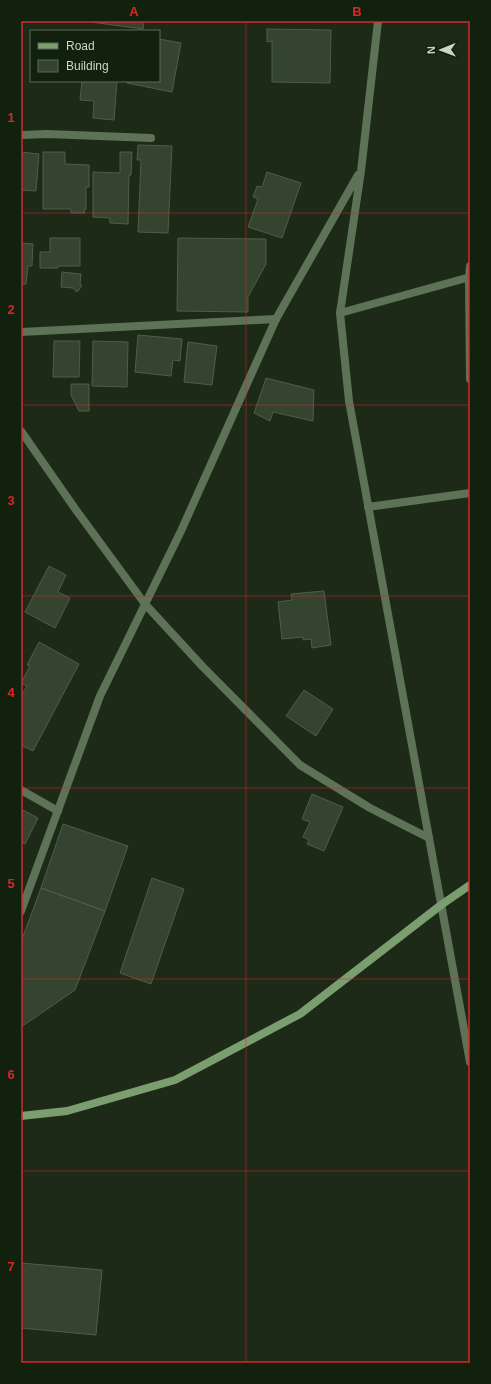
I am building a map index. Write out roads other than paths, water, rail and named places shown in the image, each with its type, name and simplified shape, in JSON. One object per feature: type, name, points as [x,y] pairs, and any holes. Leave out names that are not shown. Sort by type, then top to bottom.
[{"type":"main road","points":[[21,1116],[67,1111],[175,1080],[300,1014],[441,904],[470,886]]},
{"type":"street","points":[[378,21],[360,171],[340,312],[349,401],[470,1062]]},
{"type":"street","points":[[21,135],[47,134],[151,138]]},
{"type":"street","points":[[21,911],[100,696],[181,531],[276,319],[360,171]]},
{"type":"street","points":[[470,266],[470,379]]},
{"type":"street","points":[[340,312],[469,277]]},
{"type":"street","points":[[21,332],[276,319]]},
{"type":"street","points":[[21,431],[76,510],[145,604],[203,667],[300,765],[370,808],[429,838]]},
{"type":"street","points":[[368,507],[470,493]]},
{"type":"street","points":[[21,790],[58,811]]}]
